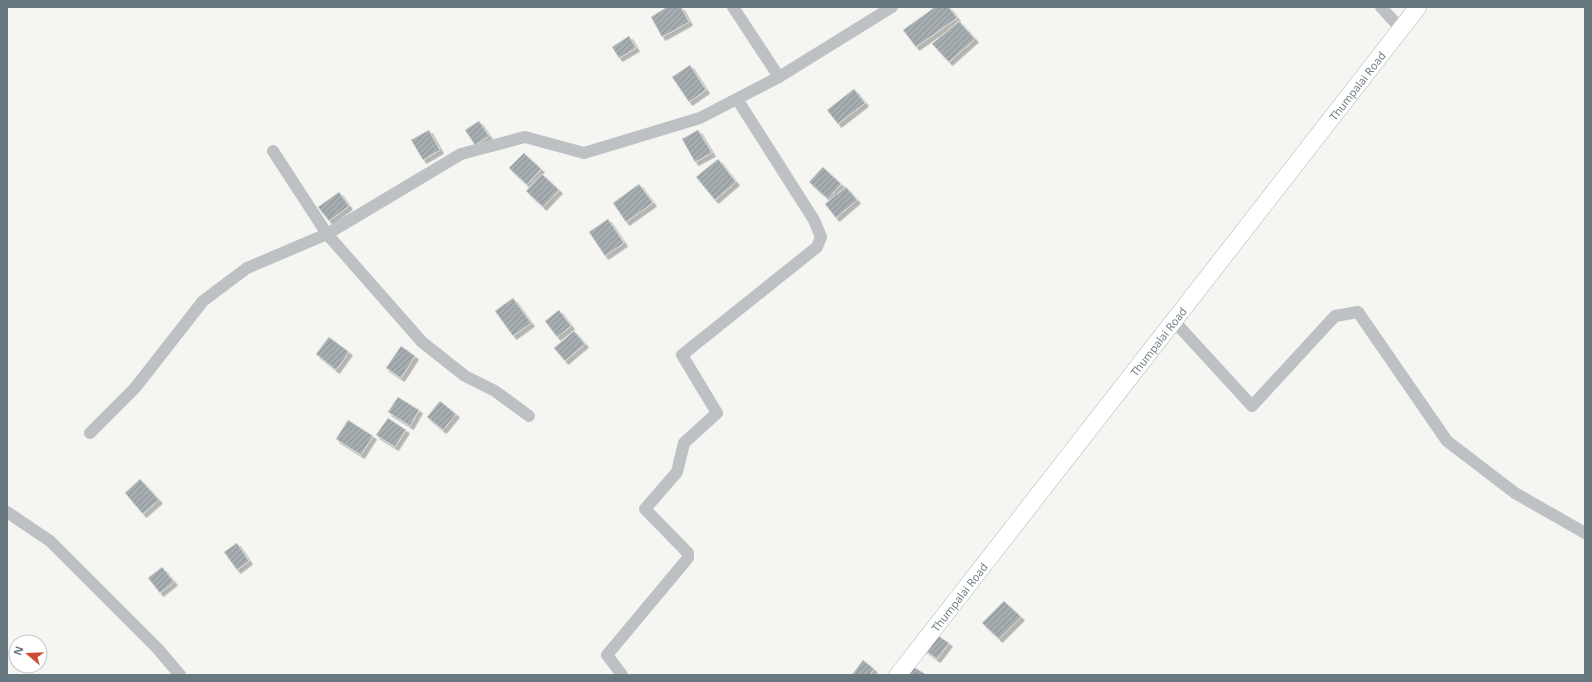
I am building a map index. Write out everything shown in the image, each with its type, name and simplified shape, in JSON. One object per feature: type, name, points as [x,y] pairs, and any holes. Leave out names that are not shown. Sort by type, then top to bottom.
[{"type":"street","points":[[732,7],[779,77]]},
{"type":"street","points":[[90,433],[135,388],[203,301],[247,268],[327,234],[461,154],[525,136],[584,153],[700,118],[779,77],[892,7]]},
{"type":"street","points":[[1381,7],[1401,29]]},
{"type":"street","name":"Thumpalai Road","points":[[898,675],[1418,7]]},
{"type":"street","points":[[622,675],[606,656],[688,558],[688,553],[645,509],[677,472],[684,443],[717,414],[682,355],[817,247],[821,237],[814,220],[737,99]]},
{"type":"street","points":[[273,151],[327,234],[422,342],[465,376],[495,391],[529,416]]},
{"type":"street","points":[[1174,321],[1252,406],[1335,316],[1358,312],[1447,441],[1515,493],[1585,533]]},
{"type":"street","points":[[7,512],[50,541],[158,649],[180,675]]},
{"type":"building","points":[[667,7],[681,7],[689,22],[662,37],[651,17]]},
{"type":"building","points":[[935,7],[949,7],[957,18],[916,47],[903,30]]},
{"type":"building","points":[[959,21],[975,39],[949,62],[932,44]]},
{"type":"building","points":[[629,36],[636,48],[619,58],[612,47]]},
{"type":"building","points":[[690,65],[706,90],[689,102],[672,77]]},
{"type":"building","points":[[854,89],[865,103],[838,124],[827,110]]},
{"type":"building","points":[[479,121],[489,136],[475,145],[465,130]]},
{"type":"building","points":[[429,130],[440,150],[423,160],[411,140]]},
{"type":"building","points":[[698,130],[712,153],[695,162],[682,139]]},
{"type":"building","points":[[524,153],[541,169],[527,185],[509,168]]},
{"type":"building","points":[[718,159],[736,182],[715,200],[696,177]]},
{"type":"building","points":[[823,167],[841,184],[828,199],[809,182]]},
{"type":"building","points":[[542,174],[559,190],[543,207],[526,191]]},
{"type":"building","points":[[639,184],[653,203],[626,222],[613,203]]},
{"type":"building","points":[[846,187],[857,200],[836,218],[825,204]]},
{"type":"building","points":[[339,192],[349,206],[329,221],[318,207]]},
{"type":"building","points":[[608,219],[624,243],[605,256],[589,232]]},
{"type":"building","points":[[513,298],[531,323],[513,336],[495,311]]},
{"type":"building","points":[[559,310],[571,326],[557,337],[545,321]]},
{"type":"building","points":[[574,331],[585,344],[565,361],[554,348]]},
{"type":"building","points":[[329,337],[349,352],[336,370],[316,354]]},
{"type":"building","points":[[401,346],[415,356],[401,378],[386,368]]},
{"type":"building","points":[[398,397],[419,410],[410,426],[388,412]]},
{"type":"building","points":[[440,401],[456,414],[443,430],[427,417]]},
{"type":"building","points":[[388,418],[406,430],[395,447],[376,435]]},
{"type":"building","points":[[348,420],[373,436],[361,455],[336,439]]},
{"type":"building","points":[[140,479],[159,500],[143,514],[125,493]]},
{"type":"building","points":[[237,543],[249,561],[237,570],[224,552]]},
{"type":"building","points":[[162,567],[174,582],[160,593],[148,578]]},
{"type":"building","points":[[1004,601],[1021,617],[999,639],[982,623]]},
{"type":"building","points":[[934,633],[949,643],[937,659],[923,649]]},
{"type":"building","points":[[863,660],[874,669],[869,675],[852,675]]},
{"type":"building","points":[[912,666],[927,675],[906,675]]}]
